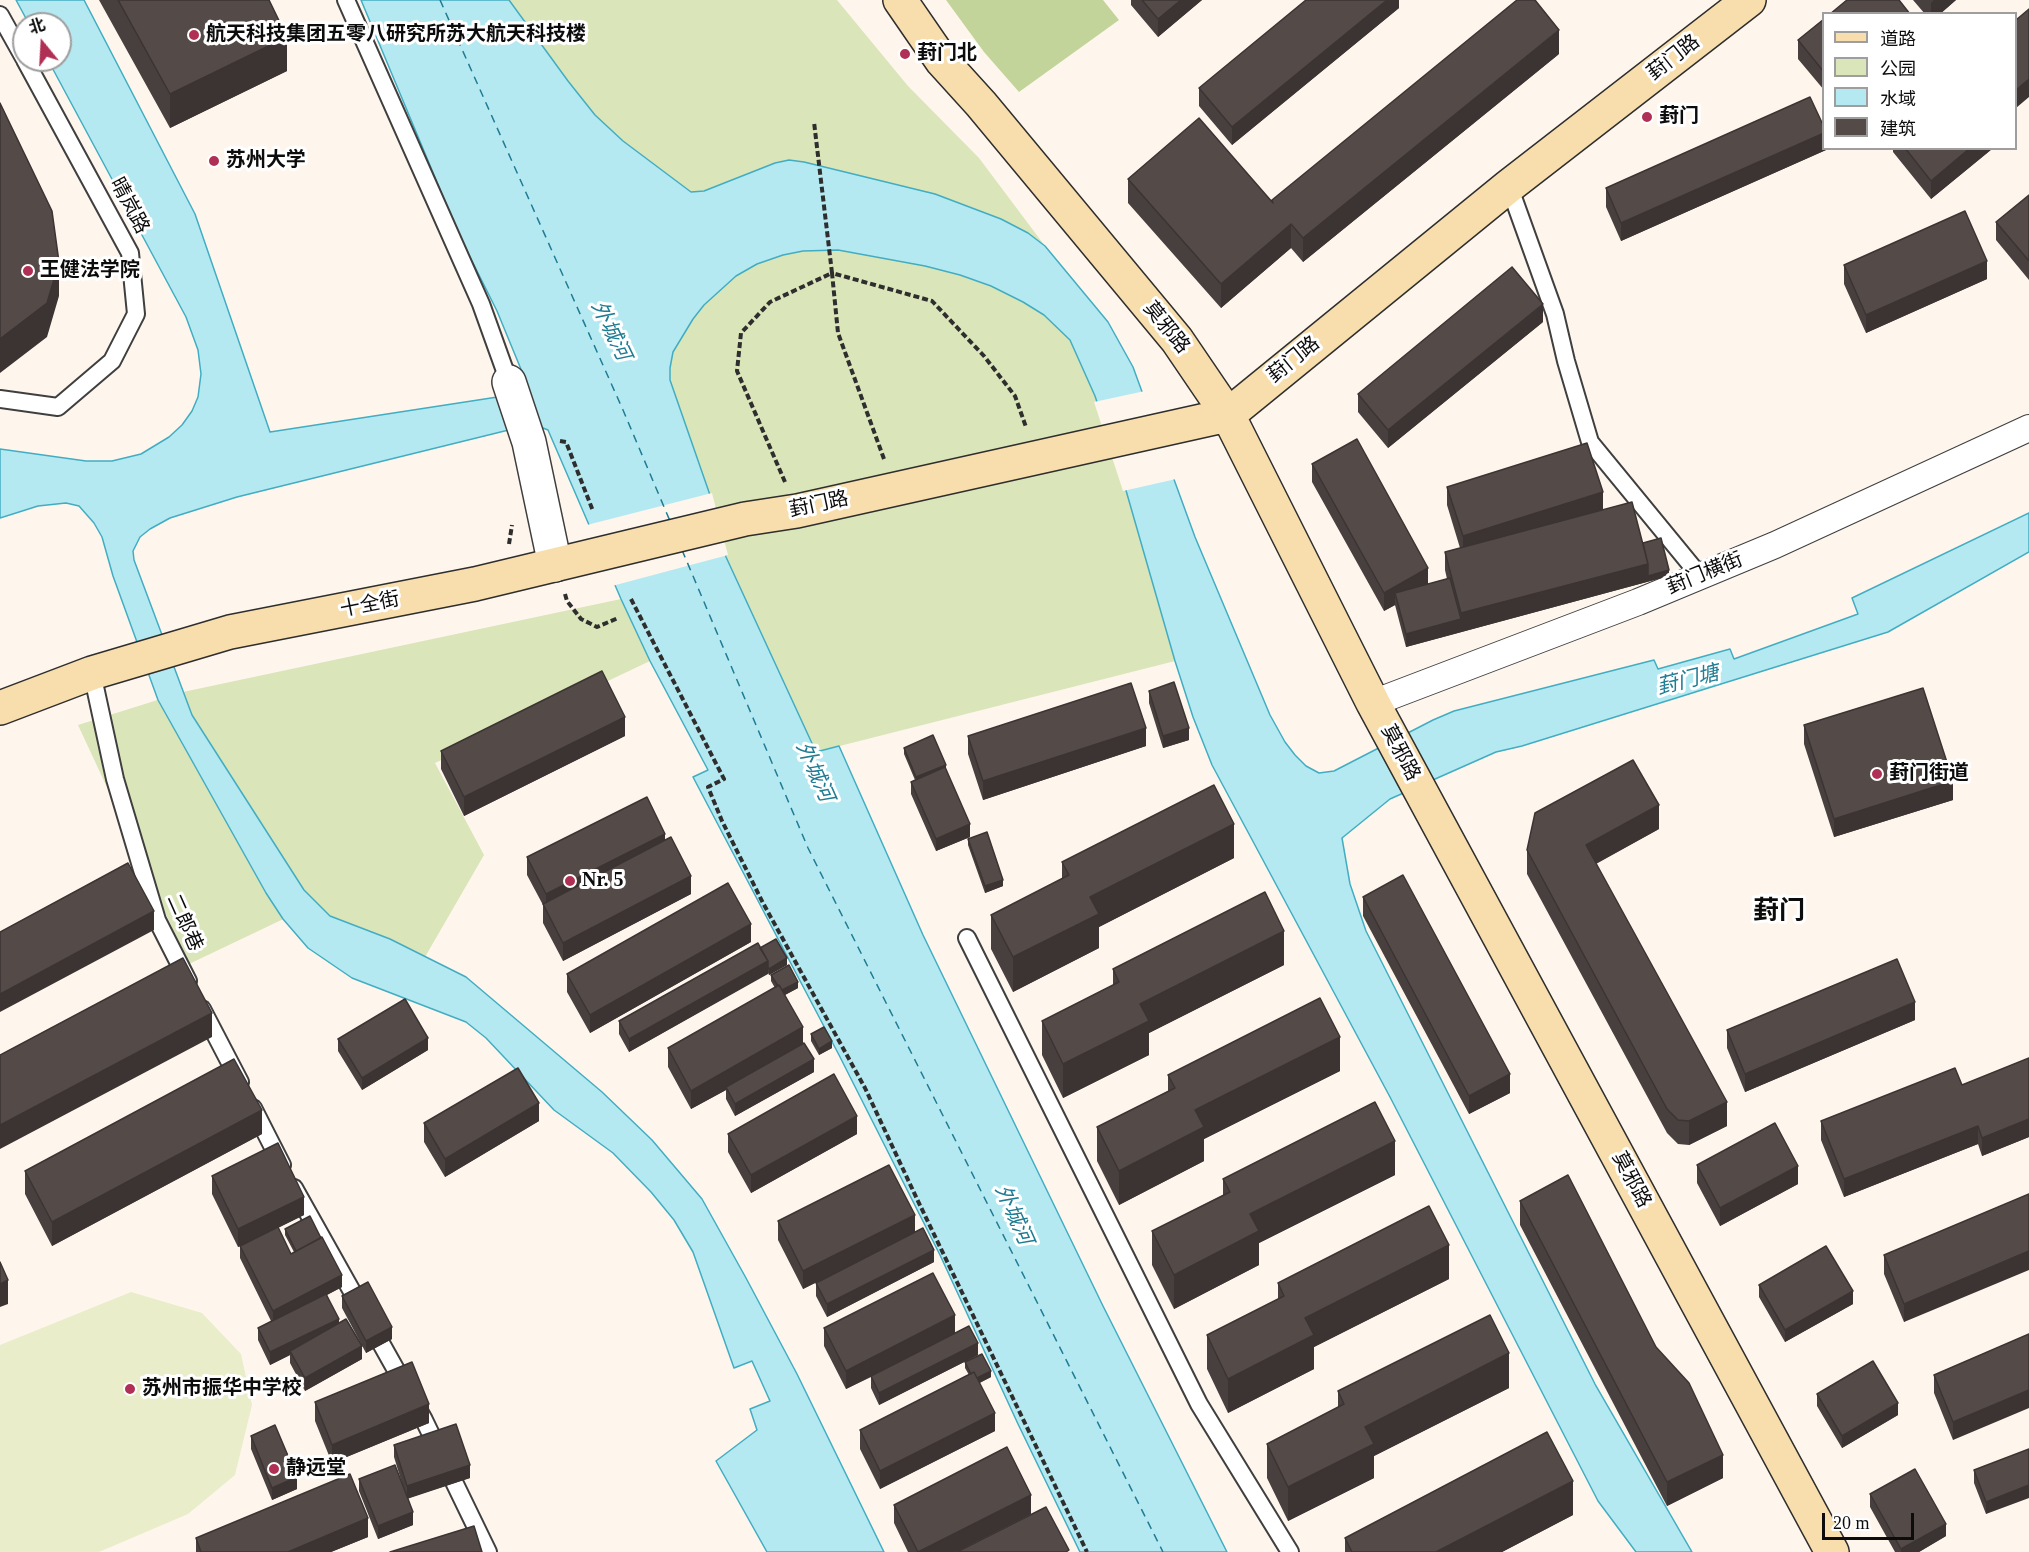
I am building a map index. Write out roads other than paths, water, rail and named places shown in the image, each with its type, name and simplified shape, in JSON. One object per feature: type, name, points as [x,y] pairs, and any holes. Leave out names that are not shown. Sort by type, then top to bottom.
[{"type":"main road","name":"莫邪路","points":[[900,0],[942,61],[981,104],[1177,340],[1228,415],[1379,715],[1832,1552]]},
{"type":"main road","name":"葑门路","points":[[745,519],[797,511],[1228,415],[1509,186],[1749,0]]},
{"type":"main road","name":"十全街","points":[[0,708],[130,661],[230,632],[475,584],[745,519]]},
{"type":"street","points":[[509,382],[527,434],[565,563]]},
{"type":"street","name":"葑门横街","points":[[1379,715],[1775,545],[2029,428]]},
{"type":"lane","points":[[346,0],[481,304],[509,382]]},
{"type":"lane","name":"晴岚路","points":[[0,15],[12,36]]},
{"type":"lane","name":"晴岚路","points":[[0,399],[58,406],[112,361],[136,314],[130,253],[32,72]]},
{"type":"lane","points":[[1509,186],[1555,314],[1590,442],[1700,576]]},
{"type":"lane","name":"二郎巷","points":[[92,674],[115,779],[157,920],[297,1195],[424,1420],[489,1552]]},
{"type":"lane","points":[[967,938],[1199,1404],[1290,1552]]},
{"type":"water","points":[[16,0],[84,0],[195,214],[270,432],[517,394],[525,379],[497,311],[459,235],[361,0],[509,0],[595,115],[623,141],[691,192],[704,191],[775,163],[789,160],[935,194],[1001,219],[1028,233],[1045,246],[1108,322],[1133,367],[1195,537],[1270,715],[1295,755],[1306,766],[1319,773],[1334,771],[1454,711],[1654,660],[1658,669],[1730,649],[1734,659],[1858,614],[1852,598],[2029,513],[2029,552],[1888,632],[1522,746],[1496,752],[1390,799],[1342,838],[1350,884],[1366,931],[1595,1384],[1692,1552],[1636,1552],[1598,1501],[1390,1097],[1212,765],[1193,717],[1175,661],[1121,473],[1095,396],[1070,340],[1044,315],[991,286],[925,266],[838,250],[803,251],[783,255],[757,264],[736,276],[704,305],[693,319],[673,352],[670,380],[710,495],[726,557],[816,752],[839,746],[923,935],[1103,1306],[1227,1552],[1080,1552],[940,1255],[839,1055],[693,777],[708,770],[650,661],[548,430],[533,424],[237,497],[170,518],[140,537],[133,551],[134,560],[192,715],[304,890],[330,916],[390,939],[466,977],[602,1092],[652,1140],[702,1199],[797,1374],[884,1552],[767,1552],[716,1461],[757,1430],[750,1409],[770,1401],[752,1361],[734,1368],[693,1252],[674,1220],[651,1192],[613,1153],[554,1110],[486,1038],[466,1022],[352,978],[308,948],[283,919],[266,893],[158,700],[113,576],[102,537],[94,523],[79,506],[66,503],[38,506],[0,518],[0,449],[86,461],[112,461],[141,454],[169,437],[182,425],[198,397],[201,374],[198,350],[186,317],[54,72],[72,72],[72,12],[22,12]]},
{"type":"place","name":"航天科技集团五零八研究所苏大航天科技楼","points":[[194,35]]},
{"type":"place","name":"葑门北","points":[[905,54]]},
{"type":"place","name":"葑门","points":[[1647,117]]},
{"type":"place","name":"苏州大学","points":[[214,161]]},
{"type":"place","name":"王健法学院","points":[[28,271]]},
{"type":"place","name":"葑门街道","points":[[1877,774]]},
{"type":"place","name":"Nr. 5","points":[[570,881]]},
{"type":"place","name":"苏州市振华中学校","points":[[130,1389]]},
{"type":"place","name":"静远堂","points":[[274,1469]]},
{"type":"district","name":"葑门","points":[[1779,912]]},
{"type":"water label","name":"外城河","points":[[610,331]]},
{"type":"water label","name":"葑门塘","points":[[1688,681]]},
{"type":"water label","name":"外城河","points":[[814,772]]},
{"type":"water label","name":"外城河","points":[[1013,1215]]}]
